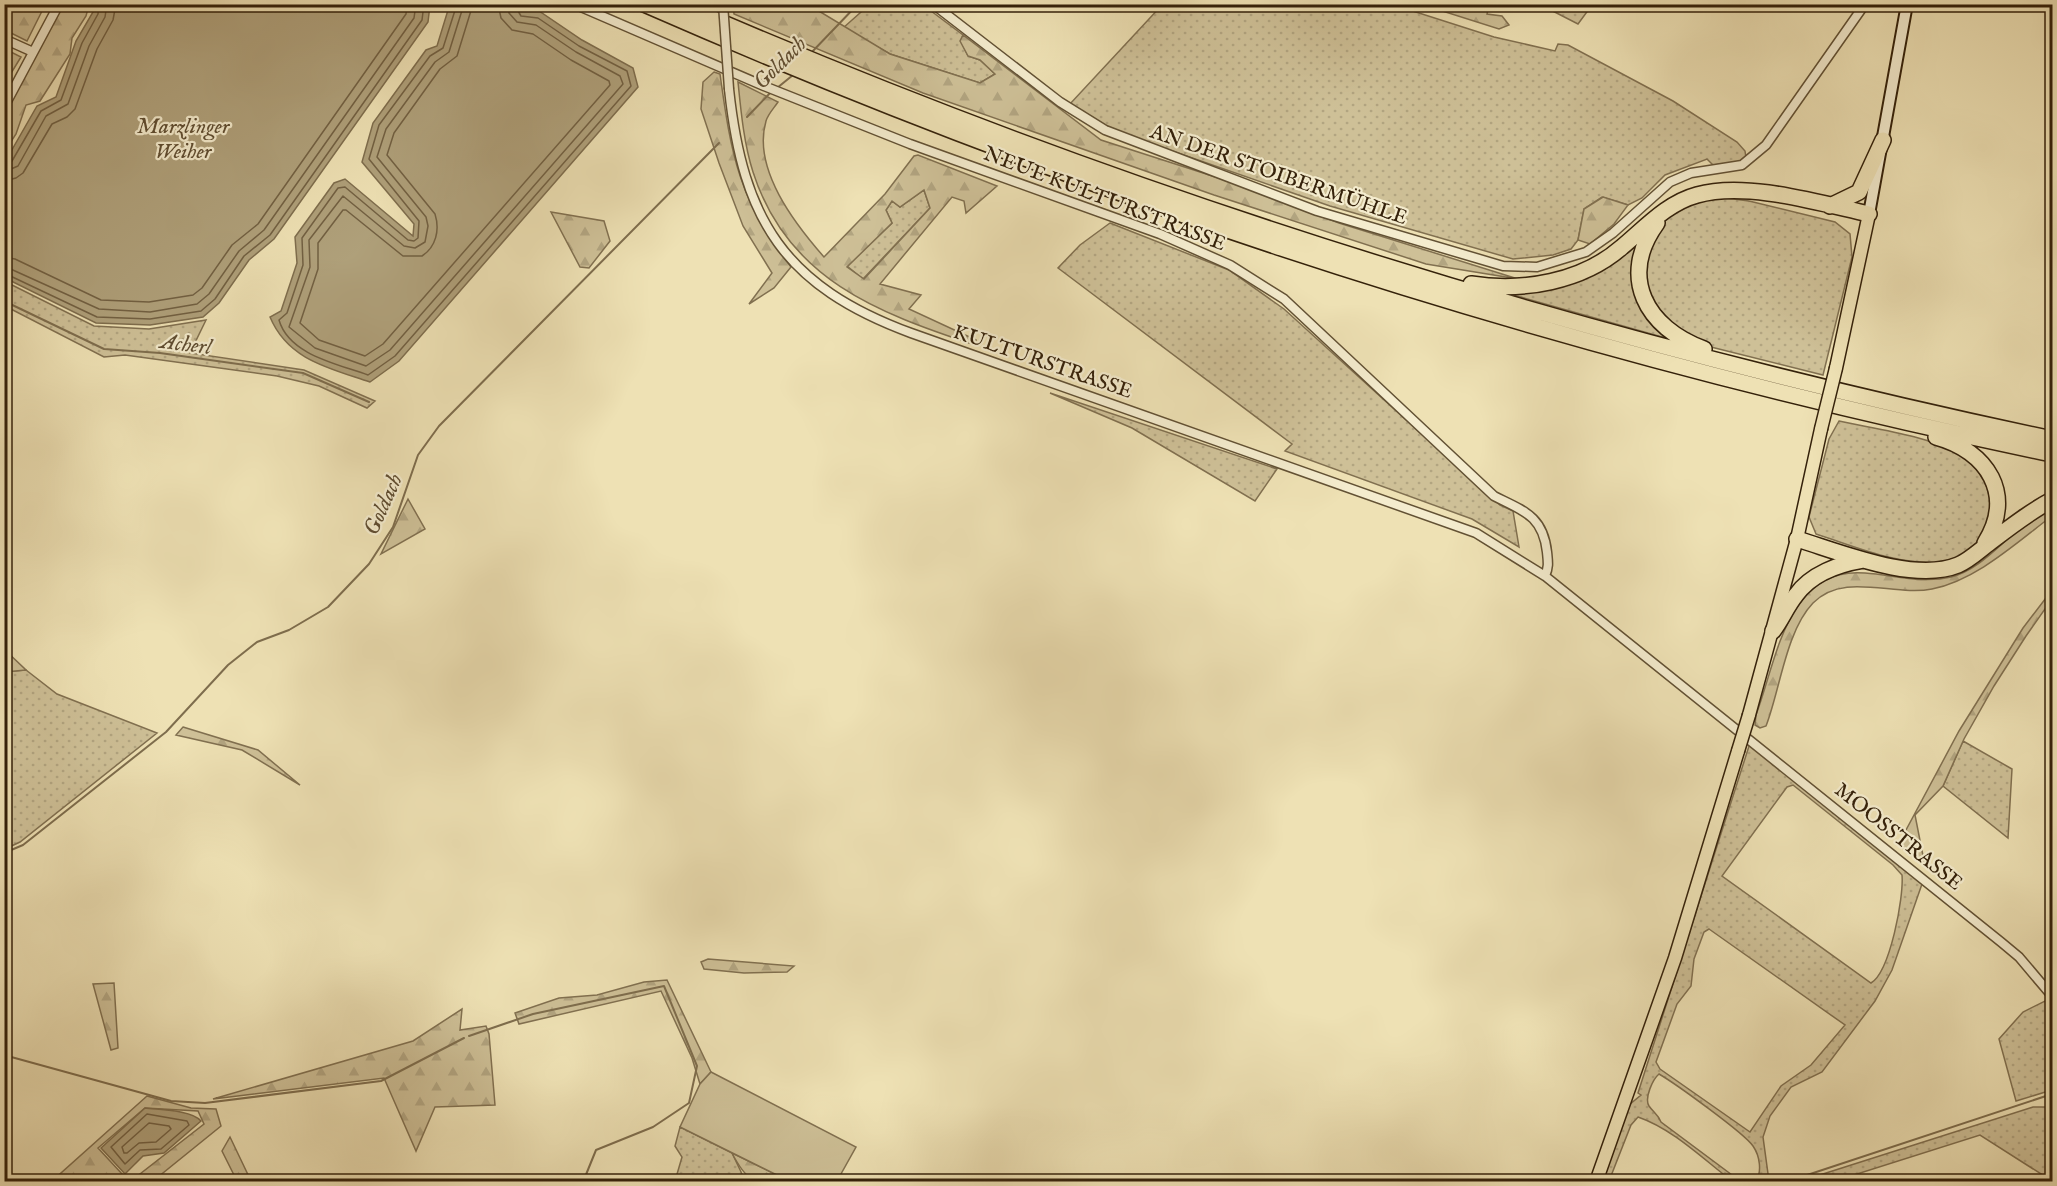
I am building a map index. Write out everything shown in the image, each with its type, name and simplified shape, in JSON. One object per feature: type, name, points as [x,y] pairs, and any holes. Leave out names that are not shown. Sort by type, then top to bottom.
[{"type":"highway","points":[[644,4],[803,64],[1058,155],[1413,273],[1573,322],[1734,365],[2052,439]]},
{"type":"highway","points":[[679,4],[803,64],[1053,168],[1311,257],[1474,309],[1651,359],[1910,425],[2052,454]]},
{"type":"highway","points":[[1830,206],[1859,192],[1867,179],[1882,140]]},
{"type":"highway","points":[[1413,273],[1429,272],[1465,283],[1493,287],[1560,280],[1593,267],[1620,249],[1680,201],[1698,194],[1731,191],[1869,214]]},
{"type":"highway","points":[[1664,213],[1645,243],[1640,260],[1638,276],[1644,298],[1654,316],[1671,332],[1719,354],[1734,365]]},
{"type":"highway","points":[[1910,425],[1922,433],[1948,440],[1983,462],[1995,482],[1999,506],[1994,528],[1980,550]]},
{"type":"highway","points":[[1797,539],[1866,560],[1908,569],[1933,570],[1958,565],[2033,510],[2052,500]]},
{"type":"highway","points":[[1773,631],[1797,593],[1806,584],[1847,563],[1866,560]]},
{"type":"main road","points":[[1596,1182],[1675,958],[1773,631],[1797,539],[1869,214],[1907,4]]},
{"type":"street","points":[[4,107],[59,4]]},
{"type":"street","name":"NEUE KULTURSTRASSE","points":[[574,4],[783,94],[910,144],[1160,234],[1230,265],[1284,299],[1494,496],[1534,519],[1546,537],[1549,568],[1545,576]]},
{"type":"street","name":"KULTURSTRASSE","points":[[723,4],[729,89],[739,159],[761,215],[783,249],[802,270],[839,300],[903,331],[1476,533],[1545,576]]},
{"type":"street","name":"AN DER STOIBERMÜHLE","points":[[933,4],[1060,102],[1105,130],[1317,211],[1489,264],[1528,268],[1560,262],[1586,252],[1613,233],[1663,187],[1678,178],[1704,170],[1737,167],[1752,159],[1766,145],[1865,4]]},
{"type":"street","points":[[4,39],[33,52]]},
{"type":"street","name":"MOOSSTRASSE","points":[[1545,576],[2001,942],[2019,957],[2052,996]]},
{"type":"green space","points":[[1454,4],[1472,10],[1476,5],[1489,5],[1487,14],[1502,16],[1509,25],[1499,29],[1436,9],[1437,5]]},
{"type":"green space","points":[[1592,4],[1578,24],[1541,5]]},
{"type":"green space","points":[[15,5],[45,5],[27,41],[5,30],[5,20],[8,21]]},
{"type":"green space","points":[[62,5],[89,5],[86,16],[72,38],[70,54],[40,101],[26,105],[16,134],[5,151],[5,111]]},
{"type":"green space","points":[[733,5],[809,5],[890,54],[980,83],[995,74],[980,60],[968,56],[960,41],[963,35],[1101,140],[1228,181],[1339,223],[1518,279],[1426,264],[1214,195],[923,93],[734,14]]},
{"type":"green space","points":[[869,5],[923,5],[963,35],[961,41],[968,56],[980,60],[995,74],[980,83],[890,54],[843,28]]},
{"type":"green space","points":[[1162,5],[1394,5],[1494,37],[1555,51],[1558,44],[1568,45],[1673,101],[1737,142],[1745,151],[1746,158],[1739,162],[1713,165],[1707,159],[1665,175],[1642,198],[1628,205],[1602,197],[1584,209],[1578,240],[1571,249],[1553,255],[1513,259],[1330,206],[1112,130],[1069,105]]},
{"type":"green space","points":[[5,49],[21,57],[4,83]]},
{"type":"green space","points":[[714,72],[720,74],[728,129],[740,176],[760,221],[791,267],[774,288],[749,304],[772,273],[743,226],[701,109],[703,82]]},
{"type":"green space","points":[[738,82],[778,102],[766,121],[763,139],[765,158],[779,195],[789,212],[824,257],[885,194],[914,156],[918,155],[997,186],[966,213],[964,201],[952,197],[880,284],[921,295],[909,309],[976,340],[975,345],[904,320],[840,287],[788,240],[768,209],[753,172],[745,139]],"holes":[[[924,190],[930,208],[864,279],[847,267],[892,223],[886,210],[892,201],[900,207]]]},
{"type":"green space","points":[[924,190],[930,208],[863,279],[847,266],[892,223],[886,210],[892,201],[900,207]]},
{"type":"green space","points":[[1603,197],[1628,205],[1614,224],[1590,244],[1578,240],[1584,209]]},
{"type":"green space","points":[[1726,198],[1749,201],[1835,222],[1850,234],[1852,257],[1823,375],[1699,344],[1663,323],[1642,277],[1650,241],[1662,223],[1675,212],[1695,201]]},
{"type":"green space","points":[[551,212],[604,221],[610,241],[589,268],[580,267]]},
{"type":"green space","points":[[1110,223],[1229,270],[1284,309],[1500,505],[1513,511],[1519,547],[1472,519],[1285,451],[1292,444],[1058,268],[1080,245]]},
{"type":"green space","points":[[1646,230],[1635,259],[1635,286],[1644,310],[1664,335],[1662,337],[1506,293],[1567,283]]},
{"type":"green space","points":[[4,281],[94,326],[149,329],[206,320],[190,353],[304,370],[375,401],[367,408],[319,386],[277,376],[125,355],[104,357],[5,306]]},
{"type":"green space","points":[[1050,393],[1277,469],[1255,501],[1132,428]]},
{"type":"green space","points":[[1839,421],[1900,433],[1930,442],[1957,453],[1973,465],[1984,481],[1989,498],[1990,515],[1985,532],[1975,546],[1959,556],[1939,562],[1908,561],[1877,554],[1816,534],[1809,517],[1829,439]]},
{"type":"green space","points":[[408,499],[425,529],[381,554]]},
{"type":"green space","points":[[2052,507],[2052,516],[2011,548],[1981,569],[1949,584],[1917,591],[1870,587],[1839,588],[1825,594],[1813,603],[1796,629],[1766,726],[1760,728],[1755,725],[1771,668],[1789,620],[1802,600],[1818,584],[1839,575],[1865,573],[1929,580],[1961,574],[1979,564],[2022,527]]},
{"type":"green space","points":[[2052,590],[2052,599],[1994,686],[1964,739],[1943,786],[1915,815],[1925,866],[1900,846],[1906,830],[1959,731],[2023,628]]},
{"type":"green space","points":[[5,650],[26,670],[5,672]]},
{"type":"green space","points":[[26,670],[57,694],[157,733],[20,842],[5,849],[4,672]]},
{"type":"green space","points":[[183,727],[258,750],[300,785],[242,750],[176,735]]},
{"type":"green space","points":[[1963,741],[2012,769],[2008,838],[1943,786]]},
{"type":"green space","points":[[1750,743],[1922,884],[1892,970],[1875,1001],[1822,1072],[1791,1087],[1770,1116],[1763,1137],[1769,1181],[1756,1181],[1760,1169],[1759,1159],[1753,1146],[1747,1140],[1709,1109],[1659,1074],[1650,1089],[1648,1103],[1661,1122],[1740,1181],[1732,1181],[1675,1137],[1638,1117],[1631,1125],[1609,1181],[1601,1182],[1629,1105],[1641,1095],[1638,1093]],"holes":[[[1793,785],[1893,865],[1902,875],[1901,900],[1890,950],[1878,976],[1871,983],[1722,876],[1787,787]],[[1709,929],[1845,1025],[1811,1065],[1781,1086],[1750,1132],[1660,1069],[1656,1062],[1677,1004],[1691,986],[1694,959],[1704,932]]]},
{"type":"green space","points":[[708,959],[794,966],[787,972],[744,973],[704,969],[701,962]]},
{"type":"green space","points":[[667,980],[711,1072],[700,1084],[692,1058],[661,991],[519,1024],[515,1013],[559,998],[597,995],[644,982]]},
{"type":"green space","points":[[114,983],[118,1048],[111,1050],[93,984]]},
{"type":"green space","points":[[2047,1000],[2052,1003],[2052,1090],[2016,1101],[1999,1039],[2023,1012]]},
{"type":"green space","points":[[462,1009],[460,1030],[486,1026],[489,1034],[495,1105],[435,1107],[416,1151],[384,1078],[213,1099],[413,1041]]},
{"type":"green space","points":[[711,1072],[856,1147],[837,1181],[789,1181],[680,1127],[700,1084]]},
{"type":"green space","points":[[147,1096],[191,1108],[216,1109],[221,1126],[153,1181],[131,1181],[204,1124],[198,1111],[145,1108],[98,1148],[123,1175],[123,1181],[68,1181],[63,1177],[51,1182]]},
{"type":"green space","points":[[2033,1107],[2052,1107],[2052,1181],[1980,1135],[1835,1181],[1801,1181]]},
{"type":"green space","points":[[680,1127],[732,1153],[743,1176],[754,1181],[675,1181],[682,1157],[675,1146]]},
{"type":"green space","points":[[230,1137],[251,1181],[237,1181],[222,1151]]},
{"type":"green space","points":[[732,1153],[789,1181],[754,1179],[743,1171]]},
{"type":"water","name":"Marzlinger Weiher","points":[[94,4],[430,5],[428,22],[274,239],[249,260],[219,303],[203,317],[150,325],[96,323],[5,278],[5,162],[37,106],[56,97],[76,41],[93,12]]},
{"type":"water","points":[[453,4],[518,5],[524,11],[539,11],[582,40],[633,68],[638,87],[399,361],[370,382],[325,367],[299,353],[278,332],[270,317],[281,311],[297,263],[295,237],[334,183],[345,179],[413,236],[414,224],[362,162],[373,123],[426,50],[437,46],[448,10]]},
{"type":"water","points":[[145,1108],[183,1113],[201,1121],[164,1153],[143,1156],[125,1174],[101,1148]]},
{"type":"waterway","name":"Goldach","points":[[810,54],[858,4]]},
{"type":"waterway","name":"Goldach","points":[[777,88],[793,75]]},
{"type":"waterway","name":"Goldach","points":[[747,117],[772,91]]},
{"type":"waterway","name":"Goldach","points":[[4,853],[23,845],[166,732],[228,665],[257,642],[289,630],[328,607],[369,564],[393,527],[418,455],[439,426],[719,143]]},
{"type":"waterway","name":"Acherl","points":[[4,301],[104,349],[160,353],[303,373],[369,402]]},
{"type":"waterway","points":[[469,1036],[533,1014],[664,986],[697,1066],[689,1103],[653,1127],[596,1150],[583,1182]]},
{"type":"waterway","points":[[4,1055],[171,1101],[205,1103],[381,1081],[464,1038]]},
{"type":"waterway","points":[[1786,1182],[2052,1094]]}]
